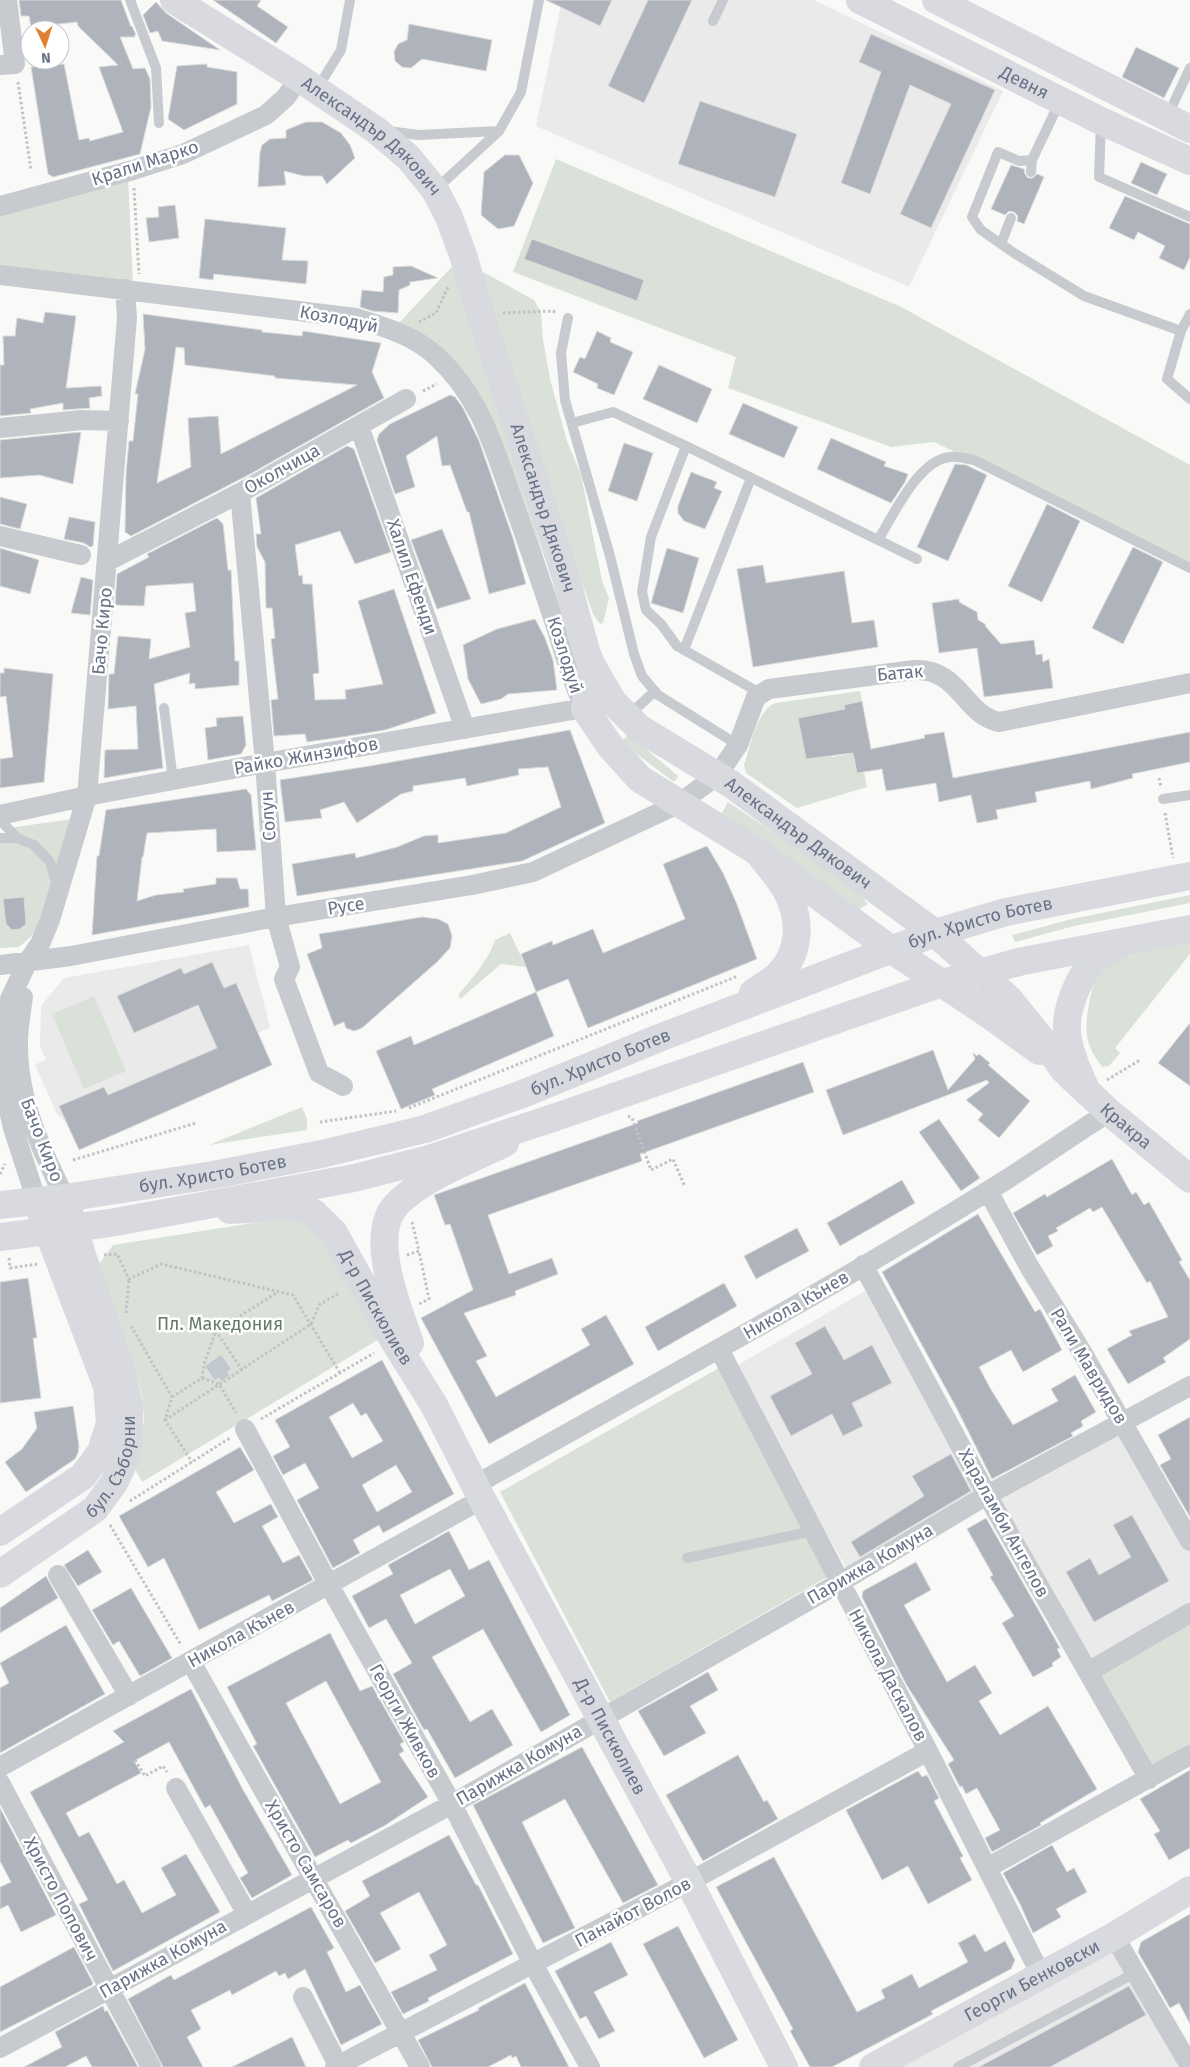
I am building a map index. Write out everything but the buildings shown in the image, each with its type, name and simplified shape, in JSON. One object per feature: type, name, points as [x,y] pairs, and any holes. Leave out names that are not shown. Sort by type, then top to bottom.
[{"type":"street","points":[[7,0],[7,64]]},
{"type":"street","name":"Александър Дякович","points":[[174,0],[308,83],[376,130],[408,157],[435,190],[449,217],[463,255],[560,559],[591,664],[620,709],[639,728],[731,784],[935,933],[978,972]]},
{"type":"street","name":"Девня","points":[[860,0],[1100,121],[1190,162]]},
{"type":"street","name":"Девня","points":[[936,0],[1178,123]]},
{"type":"street","name":"Крали Марко","points":[[0,206],[133,170],[183,154],[266,115],[286,97],[308,83]]},
{"type":"street","name":"Козлодуй","points":[[0,275],[356,318],[399,332],[434,354],[471,396],[487,427],[584,709]]},
{"type":"street","name":"Бачо Киро","points":[[37,1202],[13,1128],[2,1079],[2,1047],[10,999],[27,963],[40,944],[50,920],[87,796],[127,318],[132,290]]},
{"type":"street","name":"Околчица","points":[[108,561],[240,492],[406,399]]},
{"type":"street","points":[[0,428],[82,420],[119,421]]},
{"type":"street","name":"Халил Ефенди","points":[[360,426],[465,729]]},
{"type":"street","name":"Солун","points":[[240,492],[265,763],[276,917],[290,967],[284,979],[319,1072],[342,1086]]},
{"type":"street","points":[[0,536],[81,556]]},
{"type":"street","points":[[591,664],[584,709],[610,746],[640,779],[758,852],[892,950],[942,983]]},
{"type":"street","name":"Батак","points":[[760,693],[769,689],[914,670],[931,670],[943,676],[986,717],[999,722],[1190,683]]},
{"type":"street","points":[[678,804],[717,776],[738,745],[756,697],[760,693]]},
{"type":"street","name":"Райко Жинзифов","points":[[0,815],[182,774],[265,763],[584,709],[620,709]]},
{"type":"street","name":"Русе","points":[[0,965],[27,963],[276,917],[472,885],[533,872],[678,804]]},
{"type":"street","points":[[727,1011],[779,975],[792,956],[796,945],[798,931],[789,895],[758,852]]},
{"type":"street","name":"бул. Христо Ботев","points":[[0,1205],[65,1198],[280,1163],[425,1129],[525,1093],[727,1011],[935,933],[1014,910],[1183,877]]},
{"type":"street","name":"бул. Христо Ботев","points":[[3,1236],[159,1214],[354,1178],[429,1159],[978,972],[1023,961],[1190,929]]},
{"type":"street","points":[[1087,1092],[1071,1055],[1067,1030],[1069,1010],[1082,979],[1093,962],[1106,952],[1127,941]]},
{"type":"street","name":"Бачо Киро","points":[[27,963],[18,1042],[21,1080],[28,1115],[43,1153],[65,1198]]},
{"type":"street","name":"Кракра","points":[[978,972],[1009,999],[1064,1070]]},
{"type":"street","name":"Кракра","points":[[942,983],[1064,1070],[1109,1112],[1190,1180]]},
{"type":"street","name":"Никола Кънев","points":[[0,1767],[329,1585],[479,1492],[988,1191],[1109,1112]]},
{"type":"street","points":[[399,1204],[434,1178],[556,1117]]},
{"type":"street","name":"Рали Мавридов","points":[[988,1191],[1030,1268],[1079,1347],[1190,1541]]},
{"type":"street","name":"бул. Съборни","points":[[61,1229],[65,1198]]},
{"type":"street","name":"бул. Съборни","points":[[0,1532],[84,1476],[101,1452],[110,1423],[107,1386],[61,1229],[37,1202]]},
{"type":"street","name":"Д-р Пискюлиев","points":[[399,1204],[386,1228],[385,1243],[389,1277],[394,1299],[434,1405]]},
{"type":"street","name":"Д-р Пискюлиев","points":[[159,1214],[296,1206],[314,1213],[334,1234],[394,1341],[434,1405],[689,1882],[784,2067]]},
{"type":"street","name":"бул. Съборни","points":[[0,1574],[95,1510],[114,1483],[124,1462],[129,1440],[129,1406],[121,1370],[71,1260]]},
{"type":"street","name":"Хараламби Ангелов","points":[[863,1266],[987,1495],[1149,1778]]},
{"type":"street","name":"Никола Даскалов","points":[[718,1350],[928,1751],[1041,1975]]},
{"type":"street","name":"Парижка Комуна","points":[[0,2048],[452,1804],[839,1583],[987,1495],[1190,1386]]},
{"type":"street","name":"Георги Живков","points":[[245,1429],[329,1585],[452,1804],[534,1964],[590,2067]]},
{"type":"street","points":[[58,1574],[129,1696]]},
{"type":"street","points":[[1088,1672],[1190,1613]]},
{"type":"street","name":"Христо Самсаров","points":[[191,1662],[420,2067]]},
{"type":"street","name":"Панайот Волов","points":[[337,2066],[689,1882],[928,1751]]},
{"type":"street","points":[[987,1868],[1190,1755]]},
{"type":"street","name":"Христо Попович","points":[[0,1783],[151,2067]]},
{"type":"street","points":[[176,1788],[247,1914]]},
{"type":"street","name":"Георги Бенковски","points":[[876,2066],[1114,1936],[1190,1890]]},
{"type":"street","points":[[1114,1936],[1190,2066]]},
{"type":"street","points":[[303,1997],[337,2066]]},
{"type":"lane","points":[[130,0],[156,68],[158,124]]},
{"type":"lane","points":[[308,83],[341,50],[350,0]]},
{"type":"lane","points":[[435,190],[499,131],[521,92],[539,0]]},
{"type":"lane","points":[[713,21],[723,0]]},
{"type":"lane","points":[[1178,123],[1190,68]]},
{"type":"lane","points":[[1031,172],[1032,160],[1060,100]]},
{"type":"lane","points":[[1100,121],[1099,177],[1190,217]]},
{"type":"lane","points":[[376,130],[418,136],[499,131]]},
{"type":"lane","points":[[1032,160],[1019,161],[998,152],[972,217],[981,230],[1084,296],[1182,331]]},
{"type":"lane","points":[[1001,244],[1011,218]]},
{"type":"lane","points":[[1190,314],[1182,331],[1167,379],[1190,400]]},
{"type":"lane","points":[[568,318],[560,353],[565,400],[610,556],[634,654],[642,676],[658,695],[738,745]]},
{"type":"lane","points":[[572,423],[613,412],[917,560]]},
{"type":"lane","points":[[686,446],[651,536],[642,592],[646,610],[661,624],[672,641],[684,650],[760,693]]},
{"type":"lane","points":[[878,540],[916,479],[932,464],[950,457],[974,460],[1190,568]]},
{"type":"lane","points":[[684,650],[751,478]]},
{"type":"lane","points":[[620,709],[655,690]]},
{"type":"lane","points":[[164,708],[182,774]]},
{"type":"lane","points":[[1163,800],[1190,795]]},
{"type":"lane","points":[[0,820],[17,838],[34,846],[50,862],[58,891]]},
{"type":"lane","points":[[0,838],[17,838]]},
{"type":"lane","points":[[687,1558],[813,1531]]},
{"type":"lane","points":[[958,2067],[1135,1973]]},
{"type":"path","points":[[7,64],[31,170]]},
{"type":"path","points":[[132,290],[133,170]]},
{"type":"path","points":[[399,332],[436,313],[463,255]]},
{"type":"path","points":[[480,313],[553,311]]},
{"type":"path","points":[[406,399],[455,376]]},
{"type":"path","points":[[1159,778],[1183,877]]},
{"type":"path","points":[[320,1122],[402,1111],[742,974]]},
{"type":"path","points":[[1087,1092],[1140,1060]]},
{"type":"path","points":[[624,1114],[633,1111]]},
{"type":"path","points":[[632,1118],[651,1170],[673,1159],[685,1187]]},
{"type":"path","points":[[73,1160],[196,1123]]},
{"type":"path","points":[[399,1204],[419,1251],[424,1274]]},
{"type":"path","points":[[3,1236],[10,1268],[117,1254],[129,1279],[126,1316]]},
{"type":"path","points":[[404,1256],[419,1251]]},
{"type":"path","points":[[129,1279],[161,1264],[293,1295],[340,1372]]},
{"type":"path","points":[[192,1462],[165,1420],[172,1397],[202,1378],[204,1364],[216,1331],[279,1292]]},
{"type":"path","points":[[165,1420],[311,1324],[319,1305],[339,1294]]},
{"type":"path","points":[[130,1324],[172,1397]]},
{"type":"path","points":[[216,1331],[242,1370]]},
{"type":"path","points":[[202,1378],[219,1384],[245,1429]]},
{"type":"path","points":[[108,1522],[191,1662]]},
{"type":"path","points":[[135,1760],[145,1776],[164,1766],[176,1788]]},
{"type":"shaded area","points":[[562,0],[814,0],[1003,91],[909,287],[536,126]]},
{"type":"shaded area","points":[[249,945],[270,1027],[258,1033],[272,1065],[79,1150],[66,1122],[57,1114],[35,1065],[46,1059],[40,1047],[41,1006],[64,978]]},
{"type":"shaded area","points":[[865,1291],[977,1492],[846,1568],[791,1470],[738,1365]]},
{"type":"shaded area","points":[[221,1355],[231,1369],[227,1372],[229,1375],[221,1381],[219,1377],[215,1380],[205,1366]]},
{"type":"shaded area","points":[[1123,1423],[1190,1541],[1190,1613],[1088,1672],[987,1495]]},
{"type":"shaded area","points":[[1114,1936],[1190,2067],[876,2067]]},
{"type":"green space","points":[[556,159],[901,307],[1190,465],[1190,563],[934,442],[891,447],[728,388],[736,357],[513,272]]},
{"type":"green space","points":[[128,178],[133,283],[0,266],[0,211]]},
{"type":"green space","points":[[463,255],[546,567],[487,427],[398,324]]},
{"type":"green space","points":[[483,272],[534,300],[541,313],[543,340],[550,379],[567,441],[581,475],[602,581],[609,598],[603,623],[600,624],[593,614],[565,535],[481,279]]},
{"type":"green space","points":[[860,691],[862,701],[844,705],[845,709],[798,718],[806,759],[828,755],[830,752],[832,757],[850,754],[851,743],[857,773],[864,772],[867,787],[797,808],[746,773],[744,765],[755,730],[769,707],[776,703]]},
{"type":"green space","points":[[627,736],[632,737],[678,776],[674,782],[626,746],[623,740]]},
{"type":"green space","points":[[728,802],[848,882],[868,904],[857,910],[722,813]]},
{"type":"green space","points":[[80,818],[50,920],[19,947],[0,948],[0,838],[16,838],[8,828]]},
{"type":"green space","points":[[1190,895],[1190,903],[1074,926],[1015,942],[1012,935],[1072,919]]},
{"type":"green space","points":[[510,933],[526,967],[501,964],[460,999],[459,994],[484,962],[495,940]]},
{"type":"green space","points":[[1190,943],[1190,954],[1115,1048],[1120,1053],[1109,1066],[1102,1067],[1090,1047],[1086,1027],[1092,991],[1100,974],[1108,966],[1130,955],[1142,951]]},
{"type":"green space","points":[[94,996],[126,1071],[84,1089],[52,1014]]},
{"type":"green space","points":[[302,1107],[307,1119],[307,1130],[209,1145]]},
{"type":"green space","name":"Пл. Македония","points":[[291,1217],[320,1229],[381,1338],[142,1482],[136,1471],[144,1420],[142,1396],[134,1366],[97,1267],[113,1245]]},
{"type":"green space","points":[[719,1368],[827,1577],[610,1702],[500,1492]]},
{"type":"green space","points":[[1190,1619],[1190,1750],[1151,1773],[1096,1674]]}]
